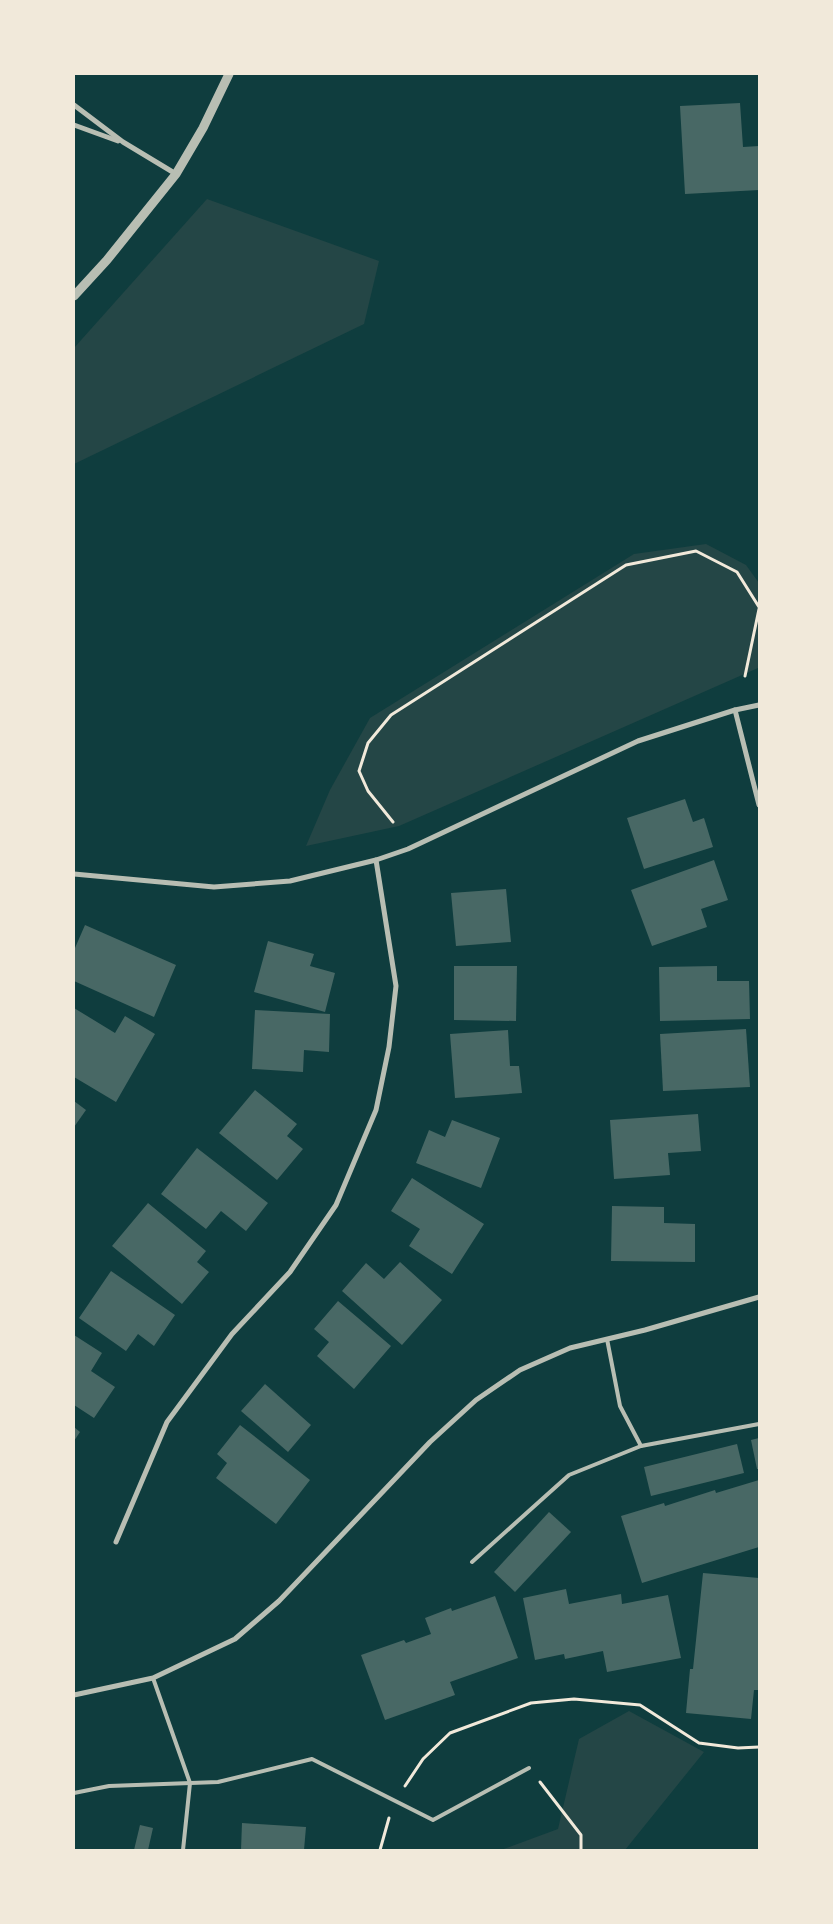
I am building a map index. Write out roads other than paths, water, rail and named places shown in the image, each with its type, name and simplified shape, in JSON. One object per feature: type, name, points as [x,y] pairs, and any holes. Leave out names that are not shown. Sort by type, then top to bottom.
[{"type":"street","points":[[74,296],[107,260],[176,174],[203,128],[229,74]]},
{"type":"street","points":[[74,104],[123,142],[176,174]]},
{"type":"street","points":[[74,125],[123,142]]},
{"type":"street","points":[[74,874],[214,887],[290,881],[376,860],[408,849],[638,741],[734,710],[759,705]]},
{"type":"street","points":[[734,710],[759,804]]},
{"type":"street","points":[[116,1542],[168,1422],[232,1334],[290,1272],[336,1204],[376,1110],[390,1047],[396,986],[376,860]]},
{"type":"street","points":[[74,1695],[153,1678],[235,1640],[279,1600],[430,1442],[476,1400],[520,1370],[570,1348],[645,1330],[759,1297]]},
{"type":"lane","points":[[607,1339],[620,1406],[641,1446]]},
{"type":"lane","points":[[472,1562],[569,1475],[641,1446],[759,1424]]},
{"type":"lane","points":[[153,1678],[190,1783],[183,1850]]},
{"type":"lane","points":[[74,1793],[109,1786],[218,1782],[312,1759],[433,1820],[530,1768]]}]
